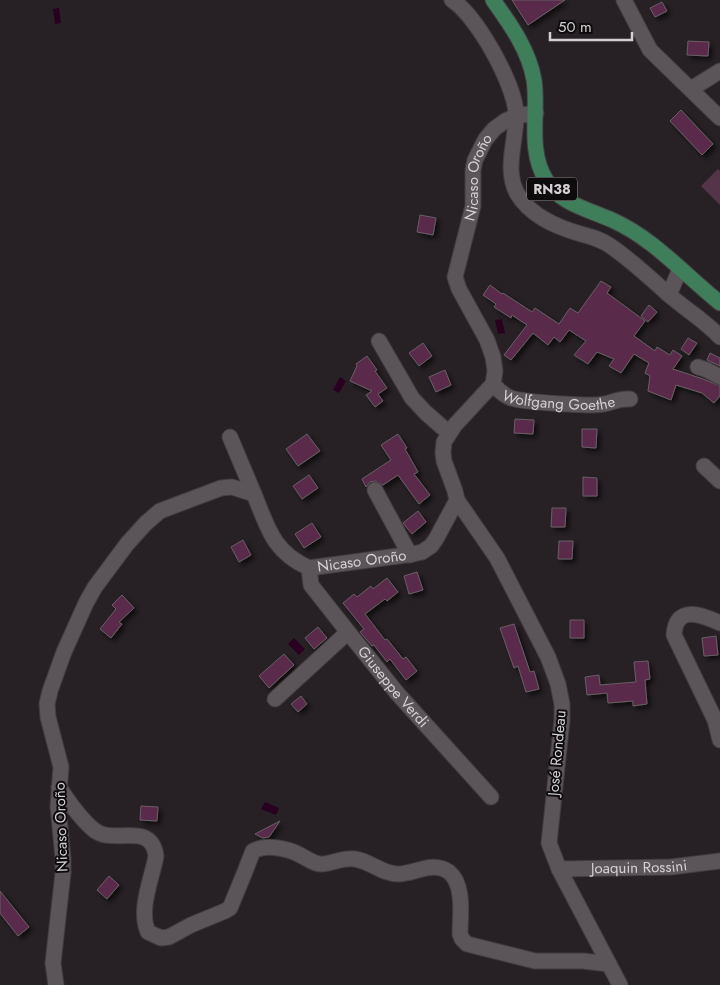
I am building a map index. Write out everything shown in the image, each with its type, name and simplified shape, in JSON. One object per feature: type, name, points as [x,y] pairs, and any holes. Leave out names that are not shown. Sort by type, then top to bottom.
[{"type":"main road","name":"RN38","points":[[493,0],[512,28],[527,56],[534,79],[537,160],[545,179],[557,194],[580,208],[620,224],[642,238],[720,303]]},
{"type":"street","points":[[452,0],[474,23],[507,78],[515,102],[516,116],[511,174],[519,197],[530,209],[555,226],[598,238],[610,245],[669,295],[707,324],[720,337]]},
{"type":"street","points":[[624,0],[650,50],[720,118]]},
{"type":"street","points":[[691,89],[720,71]]},
{"type":"street","name":"Nicaso Oroño","points":[[493,384],[494,364],[488,340],[459,289],[455,277],[473,206],[473,170],[475,160],[485,140],[494,129],[516,116],[536,113]]},
{"type":"street","points":[[669,295],[680,269]]},
{"type":"street","points":[[378,341],[412,398],[449,433]]},
{"type":"street","points":[[698,367],[720,377]]},
{"type":"street","points":[[457,500],[443,453],[444,442],[449,433],[493,384]]},
{"type":"street","name":"Wolfgang Goethe","points":[[493,384],[502,393],[523,400],[592,405],[604,404],[622,398],[630,400]]},
{"type":"street","points":[[230,437],[254,494]]},
{"type":"street","points":[[704,466],[720,481]]},
{"type":"street","name":"Nicaso Oroño","points":[[56,985],[53,963],[63,866],[58,806],[60,759],[48,717],[47,704],[64,652],[86,603],[127,544],[160,511],[221,488],[232,487],[254,494],[269,530],[281,549],[298,563],[309,568],[410,555],[422,552],[431,546],[457,500]]},
{"type":"street","points":[[375,490],[410,555]]},
{"type":"street","name":"José Rondeau","points":[[457,500],[497,558],[548,657],[558,684],[562,704],[561,746],[549,834],[551,851],[620,985]]},
{"type":"street","name":"Giuseppe Verdi","points":[[309,568],[311,585],[348,632],[397,692],[491,797]]},
{"type":"street","points":[[720,623],[694,613],[678,620],[674,635],[712,715],[720,740]]},
{"type":"street","points":[[275,699],[348,632]]},
{"type":"street","points":[[58,788],[94,830],[102,834],[116,836],[142,836],[155,849],[156,856],[145,906],[145,918],[148,932],[161,938],[170,937],[191,925],[230,908],[253,851],[262,847],[288,850],[316,864],[354,859],[396,874],[434,867],[441,868],[448,871],[454,877],[460,893],[460,934],[467,944],[535,961],[583,961],[609,964]]},
{"type":"street","name":"Joaquin Rossini","points":[[559,869],[671,867],[720,861]]},
{"type":"shaded area","points":[[59,8],[61,23],[55,24],[53,9]]},
{"type":"shaded area","points":[[718,169],[720,171],[720,205],[701,186]]},
{"type":"shaded area","points":[[502,319],[505,333],[498,334],[495,320]]},
{"type":"shaded area","points":[[340,377],[346,381],[339,393],[333,390]]},
{"type":"shaded area","points":[[294,638],[305,649],[299,655],[288,644]]},
{"type":"shaded area","points":[[265,802],[279,808],[276,815],[261,809]]},
{"type":"building","points":[[512,0],[565,0],[528,25]]},
{"type":"building","points":[[662,2],[667,11],[655,17],[650,8]]},
{"type":"building","points":[[688,41],[709,42],[708,56],[687,55]]},
{"type":"building","points":[[681,110],[713,144],[702,155],[670,121]]},
{"type":"building","points":[[420,215],[436,218],[433,235],[417,232]]},
{"type":"building","points":[[601,281],[611,287],[607,293],[645,321],[634,336],[655,351],[657,347],[670,355],[673,350],[682,356],[673,369],[720,386],[720,396],[714,403],[702,393],[676,385],[671,400],[648,391],[650,376],[645,373],[649,363],[634,354],[621,373],[609,366],[614,359],[597,352],[588,364],[574,355],[586,341],[569,330],[560,342],[554,337],[548,345],[533,333],[511,360],[504,355],[527,325],[512,315],[511,318],[494,307],[496,304],[483,295],[490,285],[532,312],[535,308],[559,324],[570,308],[578,313]]},
{"type":"building","points":[[649,305],[657,312],[648,322],[641,316]]},
{"type":"building","points":[[688,338],[697,343],[689,355],[681,349]]},
{"type":"building","points":[[423,343],[432,356],[419,366],[409,353]]},
{"type":"building","points":[[710,353],[720,358],[720,366],[707,360]]},
{"type":"building","points":[[367,356],[387,388],[378,394],[383,401],[375,407],[366,395],[372,391],[350,381],[357,366],[356,364]]},
{"type":"building","points":[[445,370],[451,385],[436,392],[429,377]]},
{"type":"building","points":[[515,419],[534,420],[533,434],[514,433]]},
{"type":"building","points":[[582,429],[597,429],[596,448],[582,447]]},
{"type":"building","points":[[307,434],[320,451],[298,466],[286,449]]},
{"type":"building","points":[[398,434],[418,472],[414,474],[430,495],[419,504],[398,475],[383,485],[375,481],[370,482],[366,487],[362,479],[391,460],[381,445]]},
{"type":"building","points":[[309,475],[318,488],[302,499],[293,486]]},
{"type":"building","points":[[583,477],[597,478],[597,496],[583,496]]},
{"type":"building","points":[[552,508],[566,508],[565,527],[551,527]]},
{"type":"building","points":[[418,511],[426,522],[412,534],[403,523]]},
{"type":"building","points":[[312,523],[321,537],[304,548],[295,534]]},
{"type":"building","points":[[243,540],[251,555],[239,562],[231,547]]},
{"type":"building","points":[[559,541],[573,541],[572,559],[558,559]]},
{"type":"building","points":[[417,572],[423,590],[409,594],[404,576]]},
{"type":"building","points":[[387,578],[398,592],[365,614],[385,640],[387,639],[403,659],[406,657],[417,671],[406,680],[390,659],[387,662],[374,645],[372,646],[360,632],[364,629],[343,603],[354,594],[357,597],[371,586],[373,589]]},
{"type":"building","points":[[122,595],[134,608],[119,622],[122,624],[111,638],[100,629],[116,609],[112,605]]},
{"type":"building","points":[[570,620],[584,620],[584,638],[570,638]]},
{"type":"building","points":[[514,624],[530,672],[534,671],[539,689],[526,692],[518,666],[514,668],[500,628]]},
{"type":"building","points":[[318,627],[327,638],[314,649],[305,638]]},
{"type":"building","points":[[716,636],[718,655],[704,656],[702,638]]},
{"type":"building","points":[[284,654],[294,665],[269,688],[259,676]]},
{"type":"building","points":[[648,661],[650,679],[645,680],[647,704],[633,706],[633,701],[608,703],[607,693],[587,695],[585,677],[599,675],[600,685],[636,682],[634,662]]},
{"type":"building","points":[[301,696],[307,704],[298,712],[291,704]]},
{"type":"building","points":[[141,806],[158,807],[157,821],[140,820]]},
{"type":"building","points":[[280,821],[269,837],[263,838],[255,834]]},
{"type":"building","points":[[109,876],[119,885],[107,899],[97,890]]},
{"type":"building","points":[[0,891],[29,927],[18,936],[0,913]]}]
